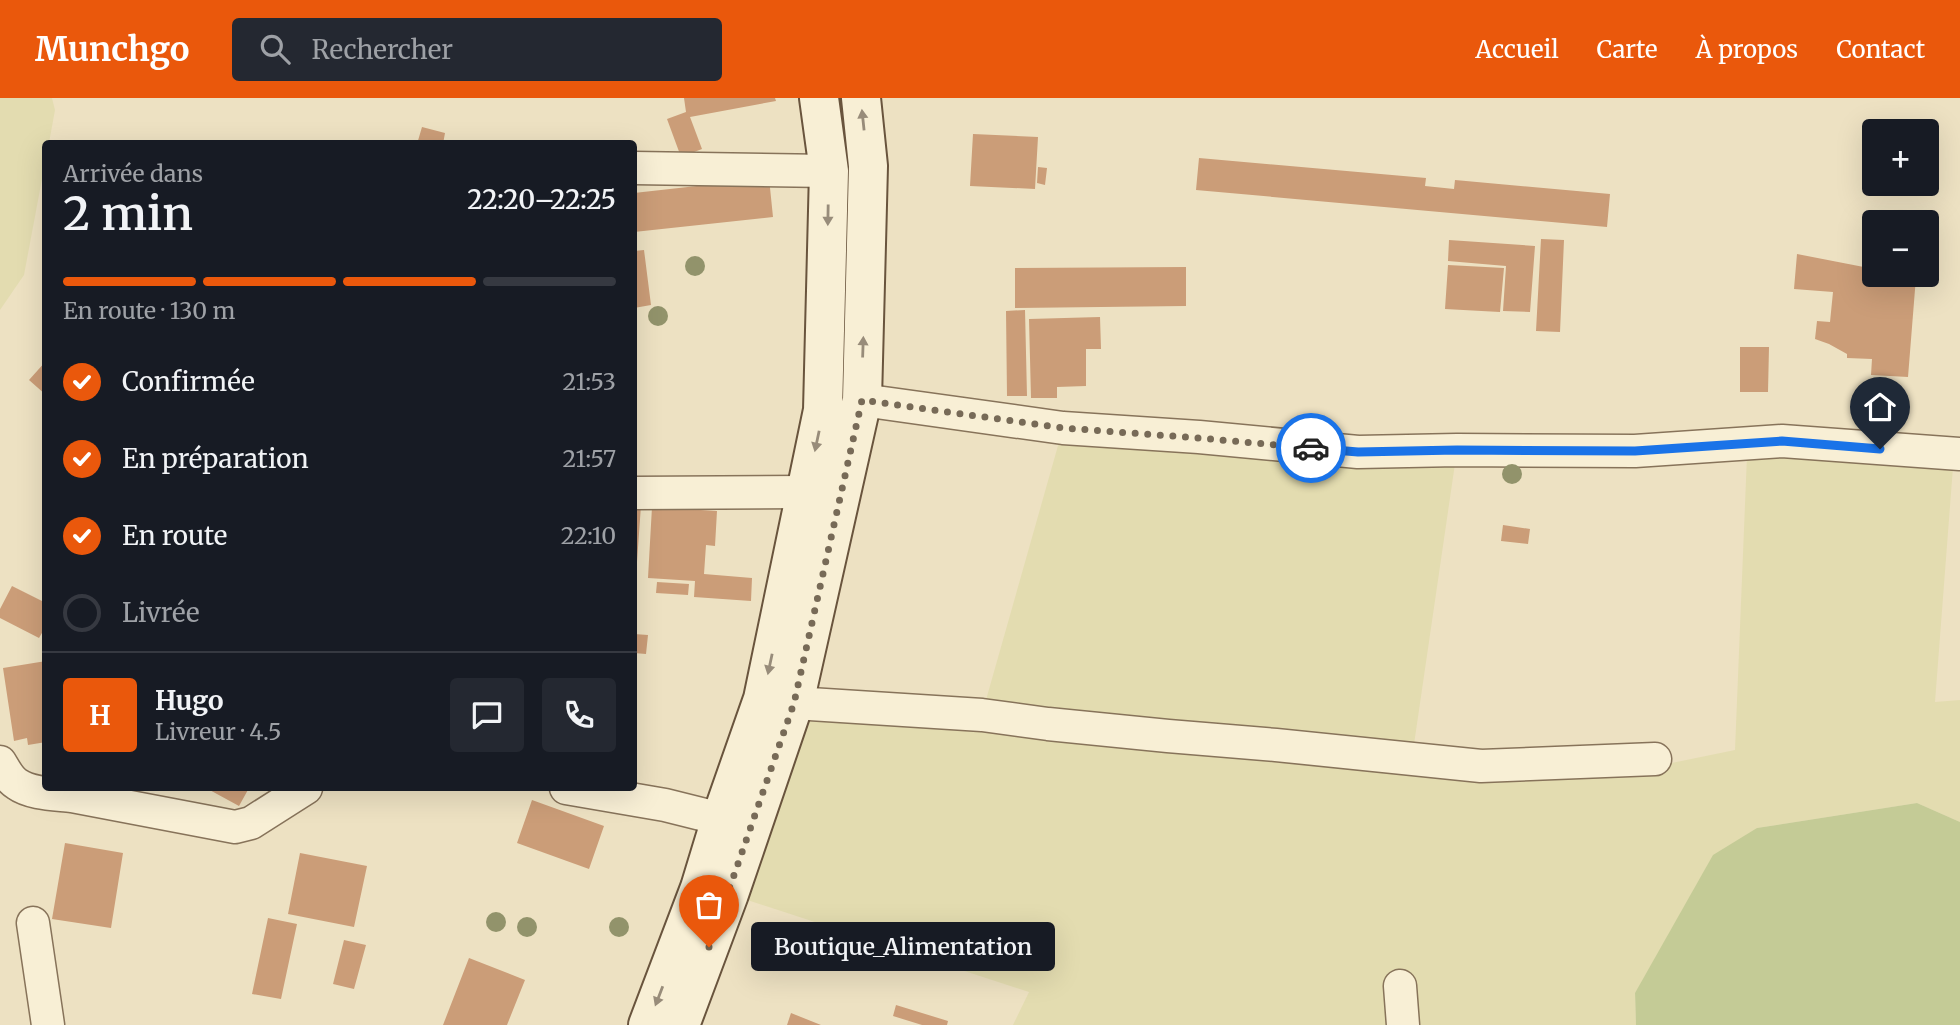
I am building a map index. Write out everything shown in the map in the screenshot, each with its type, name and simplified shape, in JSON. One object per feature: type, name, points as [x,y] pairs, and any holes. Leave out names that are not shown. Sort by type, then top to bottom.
[{"type":"main road","points":[[648,1025],[699,888],[763,699],[823,410],[829,171],[820,98]]},
{"type":"main road","points":[[680,1025],[729,894],[794,703],[862,400],[868,166],[861,98]]},
{"type":"street","points":[[637,168],[829,171]]},
{"type":"street","points":[[862,400],[1063,428],[1358,452],[1635,451],[1782,441],[1960,454]]},
{"type":"street","points":[[637,493],[806,492]]},
{"type":"street","points":[[794,703],[982,715],[1481,766],[1655,759]]},
{"type":"street","points":[[0,762],[10,779],[18,786],[40,792],[73,792],[235,827],[251,823],[301,791]]},
{"type":"street","points":[[583,791],[665,805],[721,819]]},
{"type":"street","points":[[33,923],[48,1025]]},
{"type":"street","points":[[1400,986],[1403,1025]]},
{"type":"shaded area","points":[[0,98],[52,98],[55,110],[50,140],[42,140],[42,179],[24,275],[0,310]]},
{"type":"shaded area","points":[[1063,428],[1457,450],[1412,758],[1657,766],[1735,750],[1748,431],[1954,454],[1935,702],[1960,700],[1960,822],[1917,803],[1757,828],[1635,993],[1636,1025],[1013,1025],[1029,992],[729,894],[794,703],[982,714]]},
{"type":"green space","points":[[1917,803],[1960,822],[1960,1025],[1636,1025],[1635,993],[1713,855],[1757,828]]},
{"type":"building","points":[[684,98],[775,98],[776,101],[690,117],[702,149],[681,157],[667,119],[686,112]]},
{"type":"building","points":[[422,127],[445,133],[444,140],[418,140]]},
{"type":"building","points":[[973,134],[1038,137],[1035,189],[970,186]]},
{"type":"building","points":[[1199,158],[1426,178],[1425,186],[1454,189],[1455,180],[1610,194],[1607,227],[1196,190]]},
{"type":"building","points":[[1038,167],[1047,168],[1045,185],[1037,183]]},
{"type":"building","points":[[769,178],[773,217],[637,232],[637,193]]},
{"type":"building","points":[[1541,239],[1564,240],[1560,332],[1536,331]]},
{"type":"building","points":[[1449,240],[1535,246],[1530,312],[1503,311],[1506,266],[1448,261]]},
{"type":"building","points":[[644,250],[651,305],[637,307],[637,251]]},
{"type":"building","points":[[1797,254],[1862,267],[1862,287],[1915,287],[1908,377],[1871,375],[1872,359],[1847,358],[1847,354],[1815,339],[1817,321],[1830,322],[1833,292],[1794,289]]},
{"type":"building","points":[[1448,265],[1504,268],[1500,312],[1445,309]]},
{"type":"building","points":[[1186,267],[1186,306],[1015,308],[1015,268]]},
{"type":"building","points":[[1025,310],[1027,396],[1007,396],[1006,311]]},
{"type":"building","points":[[1100,317],[1101,349],[1086,349],[1086,386],[1057,387],[1057,398],[1031,398],[1029,319]]},
{"type":"building","points":[[1740,347],[1769,347],[1768,392],[1740,392]]},
{"type":"building","points":[[42,365],[42,391],[29,380]]},
{"type":"building","points":[[637,505],[641,505],[637,562]]},
{"type":"building","points":[[652,507],[717,511],[715,546],[706,545],[704,574],[752,578],[751,601],[694,597],[695,581],[648,578]]},
{"type":"building","points":[[1503,525],[1530,529],[1528,544],[1501,541]]},
{"type":"building","points":[[657,582],[689,584],[688,595],[656,593]]},
{"type":"building","points":[[12,586],[42,601],[42,633],[39,638],[0,618],[0,609]]},
{"type":"building","points":[[637,634],[648,635],[646,654],[637,653]]},
{"type":"building","points":[[42,662],[42,743],[28,745],[27,738],[14,741],[3,668]]},
{"type":"building","points":[[212,791],[247,791],[239,806]]},
{"type":"building","points":[[532,800],[604,826],[589,869],[517,843]]},
{"type":"building","points":[[65,843],[123,853],[111,928],[52,919]]},
{"type":"building","points":[[300,853],[367,866],[354,927],[288,914]]},
{"type":"building","points":[[268,918],[297,924],[281,999],[252,994]]},
{"type":"building","points":[[344,940],[366,945],[354,989],[333,984]]},
{"type":"building","points":[[469,958],[525,980],[507,1025],[443,1025]]},
{"type":"building","points":[[896,1005],[948,1021],[947,1025],[922,1025],[893,1016]]},
{"type":"building","points":[[791,1013],[821,1025],[787,1025]]},
{"type":"way so far","points":[[709,947],[794,703],[862,400],[1063,428],[1311,448]]},
{"type":"place","name":"Boutique_Alimentation","points":[[709,947]]},
{"type":"route","points":[[1311,448],[1358,452],[1635,451],[1782,441],[1880,449]]}]
